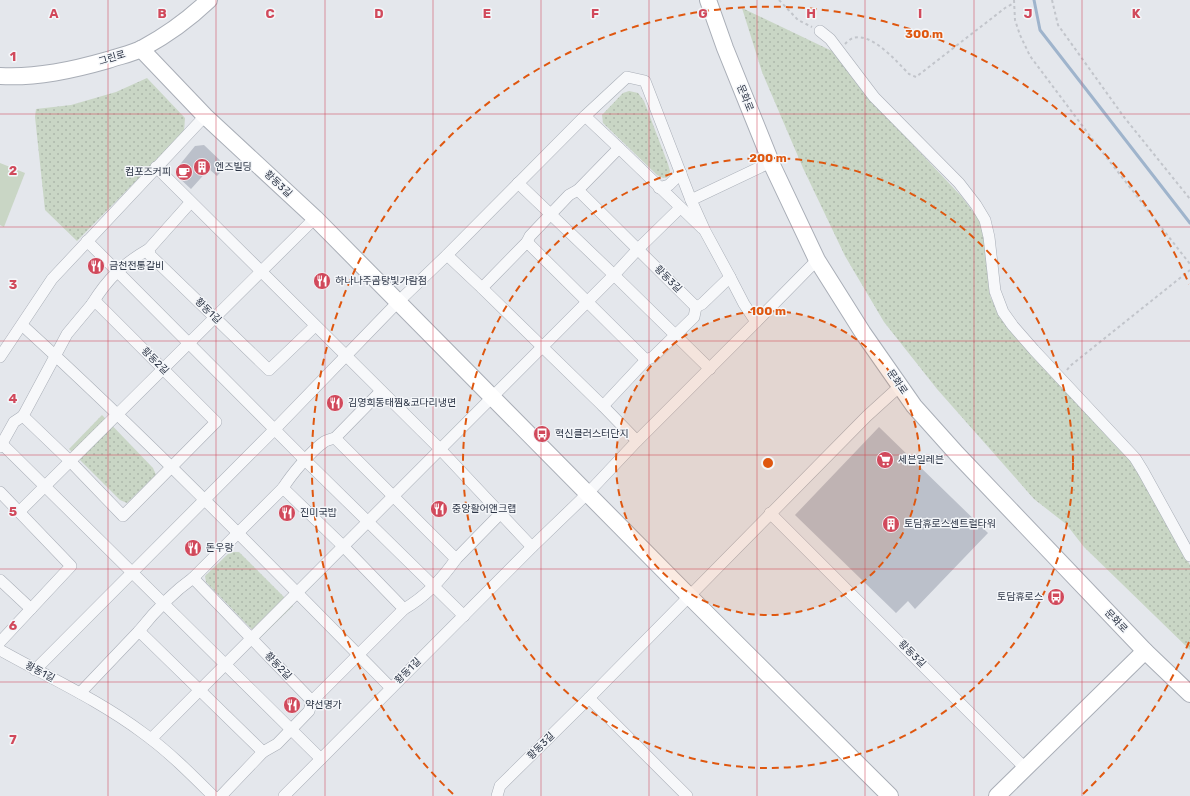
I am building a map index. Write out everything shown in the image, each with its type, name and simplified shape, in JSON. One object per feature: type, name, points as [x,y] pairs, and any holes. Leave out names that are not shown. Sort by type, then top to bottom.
[{"type":"street","name":"그린로","points":[[0,76],[32,76],[75,69],[141,49],[172,31],[209,0]]},
{"type":"street","name":"문화로","points":[[708,0],[725,48],[771,162],[817,260],[863,333],[914,406],[957,454],[1145,651],[1190,694]]},
{"type":"street","points":[[820,31],[830,39],[874,97],[959,183],[976,205],[985,220],[990,237],[995,290],[1003,312],[1013,326],[1060,379],[1135,458],[1190,556]]},
{"type":"street","name":"황동3길","points":[[141,49],[205,116],[315,218],[397,303],[890,796]]},
{"type":"street","points":[[35,670],[275,429],[397,303],[447,255],[585,116],[627,77],[645,81],[682,173],[691,200],[744,304],[756,322]]},
{"type":"street","points":[[0,357],[52,279],[205,116]]},
{"type":"street","points":[[585,116],[680,208],[705,230]]},
{"type":"street","points":[[482,288],[527,242],[530,236],[569,195],[578,190],[619,148]]},
{"type":"street","points":[[691,200],[771,162]]},
{"type":"street","points":[[156,168],[346,355],[440,450],[532,547]]},
{"type":"street","points":[[659,188],[669,184],[682,173]]},
{"type":"street","points":[[518,183],[710,369]]},
{"type":"street","name":"황동3길","points":[[578,190],[696,307]]},
{"type":"street","points":[[190,203],[149,249],[130,260],[105,284],[92,304],[67,334],[23,416],[14,422],[1,444],[321,759]]},
{"type":"street","points":[[151,739],[680,208]]},
{"type":"street","points":[[19,512],[315,218]]},
{"type":"street","points":[[87,241],[305,460],[464,616]]},
{"type":"street","points":[[527,242],[646,360]]},
{"type":"street","name":"황동1길","points":[[149,249],[150,255],[269,370],[315,326]]},
{"type":"street","points":[[447,255],[542,346],[637,441]]},
{"type":"street","points":[[588,493],[637,441],[817,260]]},
{"type":"street","points":[[603,406],[646,360],[653,357],[694,317],[696,307],[702,304],[730,277]]},
{"type":"street","name":"황동2길","points":[[23,416],[70,461],[123,516],[216,422],[97,303],[92,304]]},
{"type":"street","points":[[22,325],[118,414],[391,688]]},
{"type":"street","name":"황동3길","points":[[496,796],[500,786],[589,698],[867,416],[900,386]]},
{"type":"street","points":[[80,693],[140,632],[150,617],[177,590],[193,578],[284,488],[290,477],[305,460],[324,442],[335,438],[381,391]]},
{"type":"street","points":[[335,438],[456,559]]},
{"type":"street","points":[[284,488],[404,609]]},
{"type":"street","points":[[0,492],[70,566],[0,642]]},
{"type":"street","name":"황동1길","points":[[284,796],[532,547],[588,493]]},
{"type":"street","points":[[221,796],[263,752],[277,744],[309,712],[312,701],[359,656],[404,609],[418,601],[501,513]]},
{"type":"street","name":"황동3길","points":[[770,513],[1025,768]]},
{"type":"street","name":"황동2길","points":[[193,578],[312,701]]},
{"type":"street","points":[[0,580],[31,609]]},
{"type":"street","points":[[140,632],[263,752]]},
{"type":"street","name":"황동1길","points":[[0,650],[80,693],[143,733],[182,765],[213,796]]},
{"type":"street","points":[[998,796],[1145,651]]},
{"type":"street","points":[[589,698],[688,796]]},
{"type":"path","points":[[779,0],[798,20],[820,31]]},
{"type":"path","points":[[1052,0],[1058,25],[1124,118],[1190,199]]},
{"type":"path","points":[[838,50],[852,38],[860,37],[877,44],[909,74],[916,76],[1014,1]]},
{"type":"path","points":[[1014,1],[1015,20],[1030,56],[1091,138],[1190,264]]},
{"type":"path","points":[[1060,379],[1070,366],[1190,270]]},
{"type":"green space","points":[[742,8],[832,51],[915,147],[962,197],[980,221],[987,250],[990,296],[1001,319],[1042,366],[1131,459],[1190,565],[1190,650],[1084,547],[1066,524],[1034,499],[937,389],[884,322],[845,256],[803,168],[762,72]]},
{"type":"green space","points":[[147,78],[185,118],[184,132],[77,241],[45,210],[35,117],[36,109],[71,105],[116,92]]},
{"type":"green space","points":[[629,91],[638,93],[644,101],[668,164],[670,171],[668,177],[663,178],[657,175],[603,123],[602,115],[623,93]]},
{"type":"green space","points":[[0,163],[25,173],[4,227],[0,225]]},
{"type":"green space","points":[[102,415],[153,468],[156,475],[127,503],[120,500],[69,449]]},
{"type":"green space","points":[[230,552],[239,552],[293,606],[260,638],[206,582],[205,576]]},
{"type":"building","name":"엔즈빌딩","points":[[204,145],[226,166],[217,176],[209,169],[191,189],[178,177],[177,168],[195,146]]},
{"type":"building","name":"토담휴로스센트럴타워","points":[[879,427],[988,533],[915,609],[908,601],[896,613],[795,515]]},
{"type":"waterway","points":[[1034,0],[1040,30],[1190,223]]},
{"type":"place","name":"엔즈빌딩","points":[[202,167]]},
{"type":"place","name":"컴포즈커피","points":[[184,172]]},
{"type":"place","name":"금천전통갈비","points":[[96,266]]},
{"type":"place","name":"하나나주곰탕빛가람점","points":[[322,281]]},
{"type":"place","name":"김영희동태찜&코다리냉면","points":[[335,403]]},
{"type":"place","name":"혁신클러스터단지","points":[[542,434]]},
{"type":"place","name":"세븐일레븐","points":[[885,460]]},
{"type":"place","name":"중앙활어앤크랩","points":[[439,509]]},
{"type":"place","name":"진미국밥","points":[[287,513]]},
{"type":"place","name":"토담휴로스센트럴타워","points":[[891,524]]},
{"type":"place","name":"돈우랑","points":[[193,548]]},
{"type":"place","name":"토담휴로스","points":[[1056,597]]},
{"type":"place","name":"약선명가","points":[[292,705]]}]
